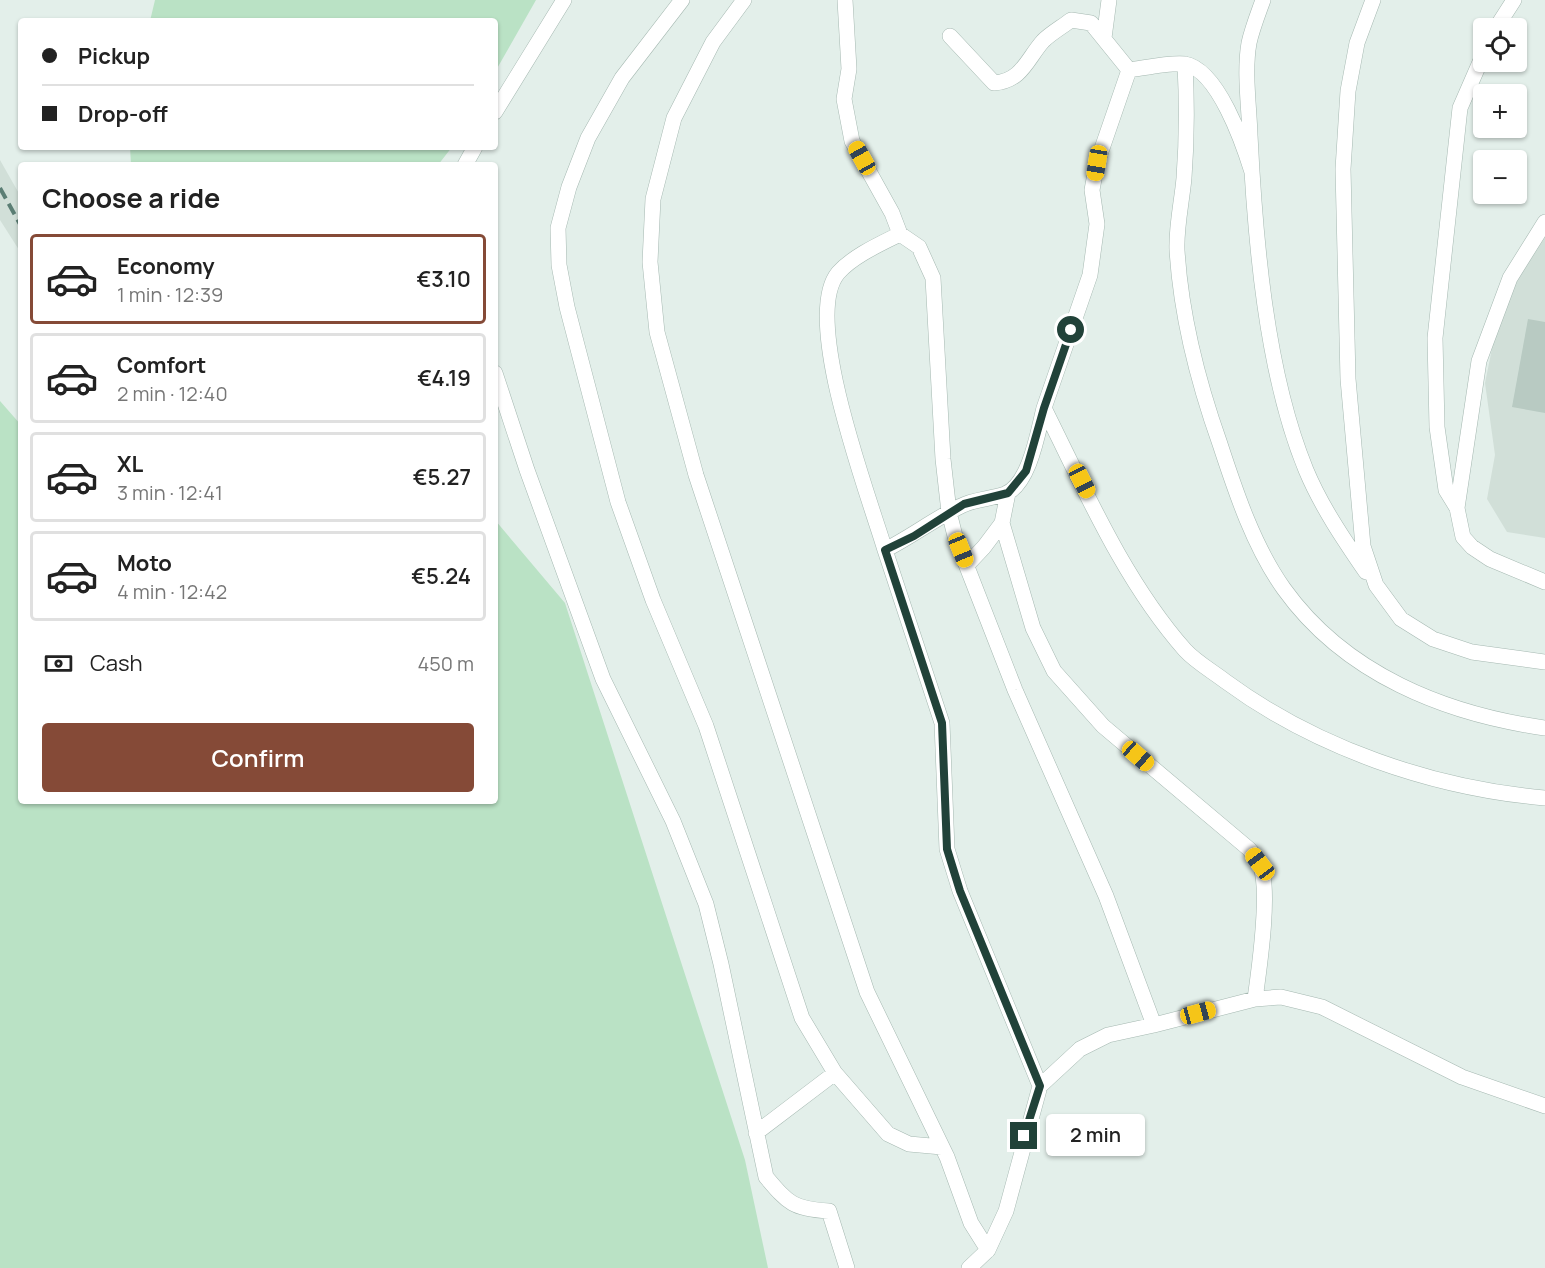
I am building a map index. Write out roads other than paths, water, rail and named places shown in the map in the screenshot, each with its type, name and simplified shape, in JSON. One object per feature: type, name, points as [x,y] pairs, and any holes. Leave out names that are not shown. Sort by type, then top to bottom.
[{"type":"lane","points":[[498,107],[564,0]]},
{"type":"lane","points":[[682,0],[622,78],[588,138],[569,187],[558,228],[560,265],[567,307],[618,502],[653,600],[706,726],[802,1018],[835,1072],[888,1134],[909,1144],[942,1147]]},
{"type":"lane","points":[[744,0],[712,42],[674,118],[653,199],[650,262],[657,332],[696,475],[867,992],[942,1147],[971,1223],[988,1250]]},
{"type":"lane","points":[[845,0],[849,69],[844,99],[852,141],[892,213],[900,234],[919,247],[933,278],[936,376],[949,512],[1015,690],[1106,896],[1154,1025]]},
{"type":"lane","points":[[1104,38],[1109,0]]},
{"type":"lane","points":[[1263,0],[1249,44],[1252,172],[1263,294],[1286,408],[1306,471],[1342,538],[1401,619],[1433,639],[1472,652],[1545,662]]},
{"type":"lane","points":[[1373,0],[1357,42],[1348,91],[1343,169],[1348,379],[1354,464],[1363,546],[1376,585]]},
{"type":"lane","points":[[1502,18],[1514,0]]},
{"type":"lane","points":[[950,36],[994,83],[1005,82],[1022,72],[1044,40],[1071,20],[1091,23],[1129,70]]},
{"type":"lane","points":[[1129,70],[1185,64],[1199,71],[1218,92],[1240,134],[1252,172]]},
{"type":"lane","points":[[1185,64],[1188,127],[1177,247],[1181,288],[1193,356],[1208,410],[1259,544],[1283,587],[1303,614],[1338,647],[1384,678],[1427,700],[1513,724],[1545,728]]},
{"type":"lane","points":[[967,565],[1002,523],[1008,493],[1026,471],[1044,408],[1090,275],[1097,224],[1092,190],[1097,163],[1129,70]]},
{"type":"lane","points":[[1476,72],[1460,108],[1435,338],[1437,427],[1446,490],[1457,508],[1463,537],[1490,560],[1545,582]]},
{"type":"lane","points":[[1457,508],[1479,361],[1510,278],[1545,222]]},
{"type":"lane","points":[[900,234],[873,248],[838,273],[829,294],[826,321],[832,371],[885,550],[942,723],[947,849],[960,891],[1040,1086]]},
{"type":"lane","points":[[498,382],[527,470],[603,679],[674,821],[706,904],[766,1177],[785,1199],[804,1210],[829,1211],[847,1268]]},
{"type":"lane","points":[[1044,408],[1134,581],[1156,614],[1187,653],[1258,705],[1323,740],[1429,776],[1502,794],[1545,798]]},
{"type":"lane","points":[[885,550],[914,536],[964,504],[1008,493]]},
{"type":"lane","points":[[1002,523],[1033,628],[1054,671],[1103,726],[1249,849],[1260,864],[1265,886],[1261,954],[1254,999]]},
{"type":"lane","points":[[969,1268],[988,1250],[1006,1211],[1040,1086],[1080,1049],[1108,1035],[1254,999],[1281,997],[1322,1007],[1462,1077],[1545,1106]]},
{"type":"lane","points":[[756,1133],[835,1072]]},
{"type":"railway","points":[[0,188],[18,221]]}]
